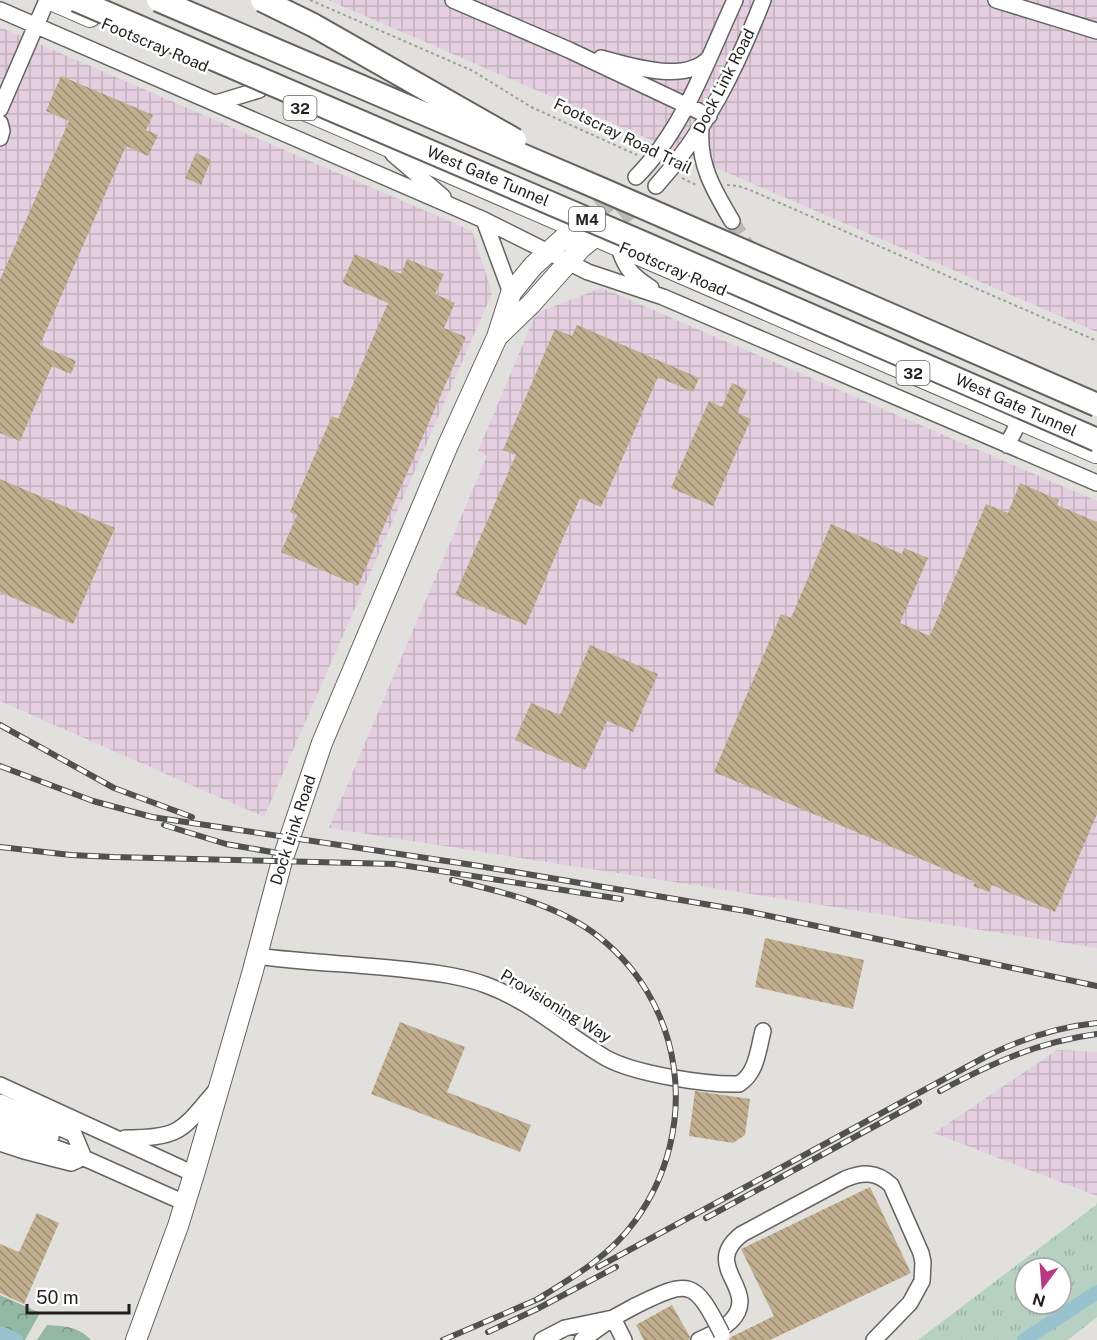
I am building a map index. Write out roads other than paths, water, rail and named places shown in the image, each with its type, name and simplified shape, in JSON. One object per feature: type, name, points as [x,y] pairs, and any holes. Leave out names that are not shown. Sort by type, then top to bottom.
[{"type":"highway","name":"West Gate Tunnel","points":[[76,0],[648,245],[1096,447]]},
{"type":"highway","name":"West Gate Tunnel","points":[[158,0],[601,189],[1097,405]]},
{"type":"highway","points":[[262,0],[313,25],[601,189]]},
{"type":"main road","name":"Footscray Road","points":[[51,0],[1020,420],[1096,447]]},
{"type":"main road","name":"Dock Link Road","points":[[136,1340],[195,1174],[286,846],[322,743],[448,445],[497,337],[511,293],[533,266],[576,227]]},
{"type":"main road","name":"Dock Link Road","points":[[497,337],[531,304],[567,262],[596,236]]},
{"type":"street","points":[[0,109],[46,0]]},
{"type":"street","points":[[453,0],[569,50],[686,106],[705,123],[702,158],[712,187],[732,222]]},
{"type":"street","name":"Dock Link Road","points":[[636,177],[650,162],[686,106],[735,0]]},
{"type":"street","name":"Dock Link Road","points":[[656,186],[705,123],[742,52],[763,0]]},
{"type":"street","points":[[996,0],[1097,31]]},
{"type":"street","name":"Footscray Road","points":[[0,10],[484,220],[588,272],[663,297],[1097,483]]},
{"type":"street","points":[[569,50],[625,65],[668,72],[692,70],[710,57]]},
{"type":"street","points":[[216,103],[258,90]]},
{"type":"street","points":[[0,123],[2,131],[0,138]]},
{"type":"street","name":"Footscray Road","points":[[379,142],[457,208]]},
{"type":"street","points":[[484,220],[511,293]]},
{"type":"street","points":[[618,244],[628,270],[663,297]]},
{"type":"street","points":[[790,350],[801,324]]},
{"type":"street","points":[[1007,445],[1020,420]]},
{"type":"street","name":"Provisioning Way","points":[[257,956],[381,967],[472,981],[519,1001],[607,1058],[632,1068],[675,1077],[739,1084],[750,1075],[754,1068],[763,1031]]},
{"type":"street","points":[[119,1138],[153,1138],[172,1134],[186,1125],[221,1083]]},
{"type":"street","points":[[0,1085],[195,1174]]},
{"type":"street","points":[[0,1102],[74,1134],[84,1158]]},
{"type":"street","points":[[0,1116],[70,1144],[84,1158]]},
{"type":"street","points":[[0,1128],[84,1158],[185,1203]]},
{"type":"street","points":[[0,1143],[71,1163],[84,1158]]},
{"type":"street","points":[[699,1340],[726,1326],[739,1308],[741,1298],[730,1274],[726,1256],[732,1242],[742,1234],[844,1179],[857,1174],[869,1173],[885,1179],[891,1185],[923,1262],[919,1289],[910,1303],[874,1340]]},
{"type":"street","points":[[569,1338],[668,1291],[680,1288],[698,1294],[707,1304],[722,1334]]},
{"type":"street","points":[[542,1340],[565,1328],[613,1318]]},
{"type":"street","points":[[591,1340],[613,1318]]},
{"type":"street","points":[[613,1318],[624,1340]]},
{"type":"waterway","points":[[1024,1340],[1097,1292]]},
{"type":"waterway","points":[[0,1333],[16,1340]]},
{"type":"tunnel","points":[[576,227],[622,190]]},
{"type":"tunnel","points":[[597,235],[642,199]]},
{"type":"tunnel","points":[[732,221],[748,247]]},
{"type":"railway","points":[[0,725],[114,788],[192,817]]},
{"type":"railway","points":[[0,766],[93,801],[152,817],[473,865],[746,911],[1097,986]]},
{"type":"railway","points":[[164,825],[226,844],[283,854]]},
{"type":"railway","points":[[0,847],[113,857],[395,864],[621,899]]},
{"type":"railway","points":[[452,880],[542,905],[591,931],[623,959],[647,992],[664,1028],[674,1067],[676,1107],[670,1146],[656,1185],[635,1221],[602,1256],[577,1275],[536,1300]]},
{"type":"railway","points":[[598,1267],[985,1057],[1039,1035],[1068,1027],[1097,1023]]},
{"type":"railway","points":[[940,1091],[978,1071],[1035,1048],[1097,1034]]},
{"type":"railway","points":[[706,1218],[919,1102]]},
{"type":"railway","points":[[488,1332],[616,1267]]},
{"type":"railway","points":[[443,1340],[543,1297]]}]
